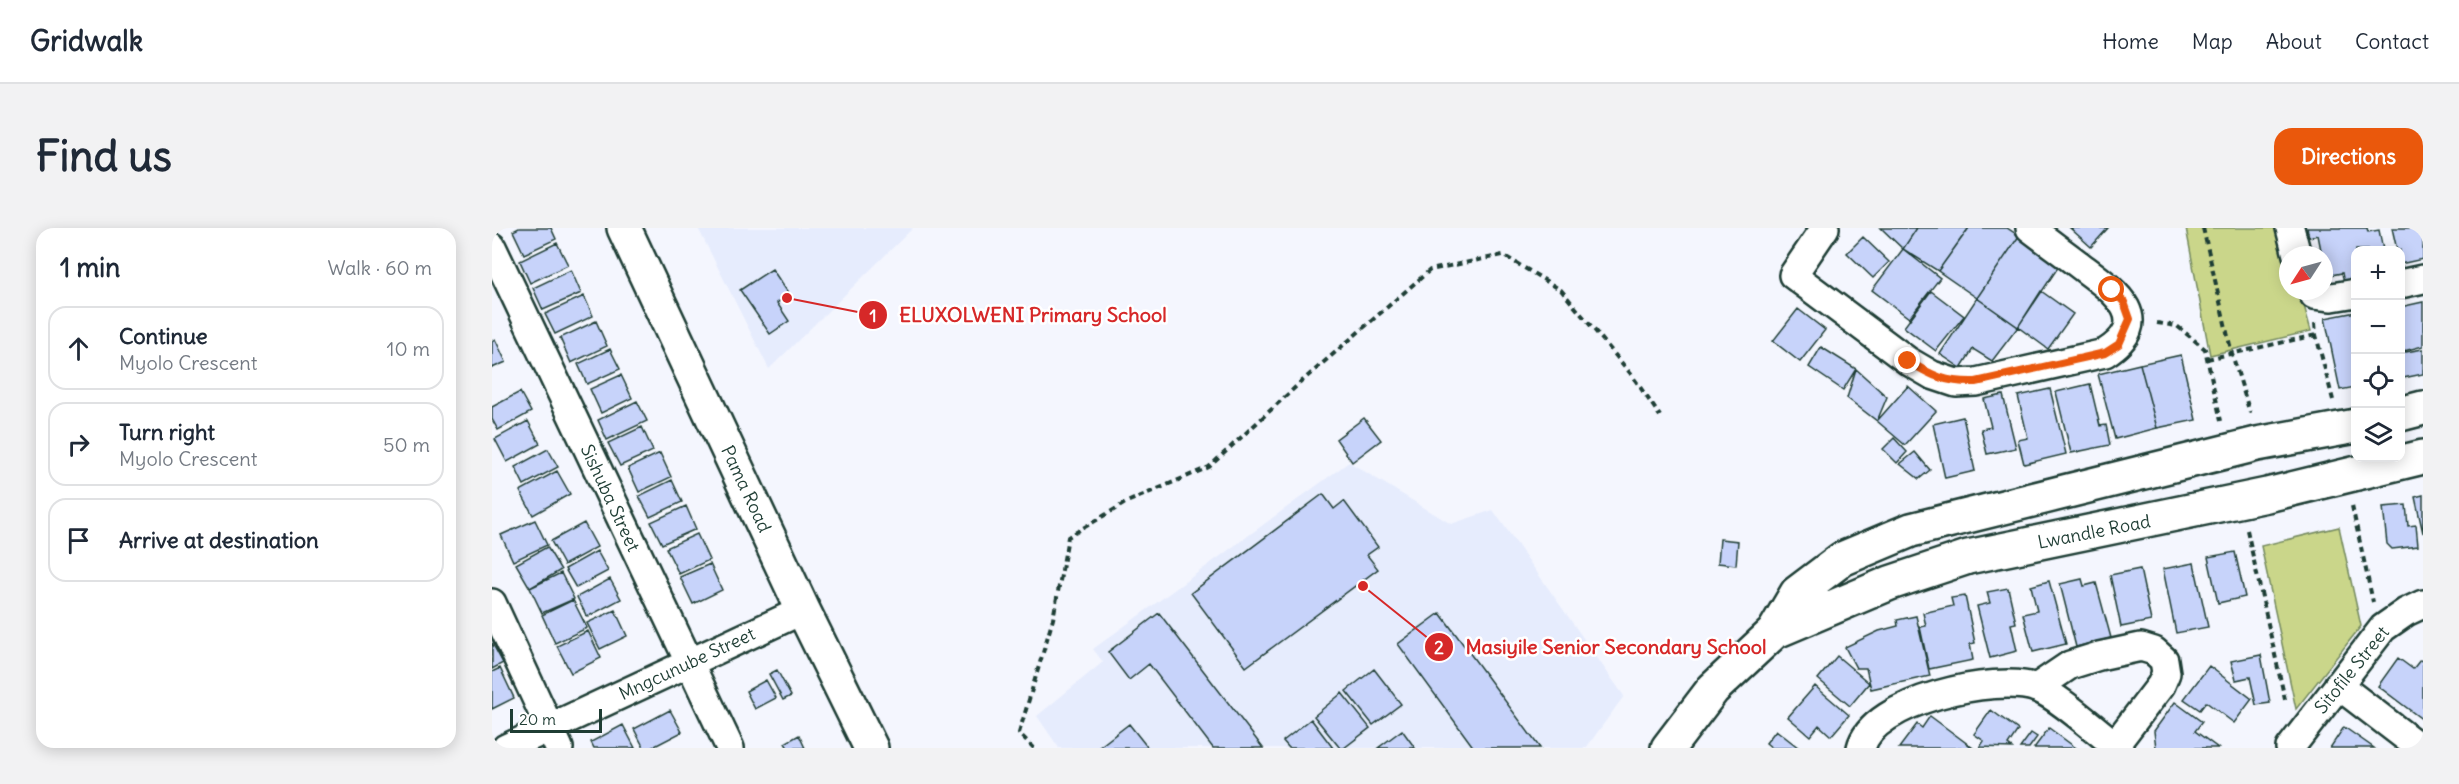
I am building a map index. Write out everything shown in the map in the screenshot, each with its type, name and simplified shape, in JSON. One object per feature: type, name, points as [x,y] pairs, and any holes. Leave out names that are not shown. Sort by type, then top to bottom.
[{"type":"street","name":"Pama Road","points":[[624,228],[803,610],[871,748]]},
{"type":"street","points":[[1826,228],[1793,275],[1908,361],[1932,375],[1956,382],[1976,382],[2105,353],[2119,344],[2130,319],[2124,302],[2112,290],[2030,228]]},
{"type":"street","points":[[2290,228],[2295,246]]},
{"type":"street","name":"Sishuba Street","points":[[492,247],[730,748]]},
{"type":"street","points":[[2405,283],[2423,279]]},
{"type":"street","points":[[2333,297],[2351,294]]},
{"type":"street","points":[[2405,413],[2423,408]]},
{"type":"street","name":"Lwandle Road","points":[[1668,748],[1713,689],[1774,632],[1797,593],[1842,559],[1911,530],[2257,444],[2346,418]]},
{"type":"street","name":"Lwandle Road","points":[[1774,632],[1890,582],[1968,557],[2255,498],[2423,457]]},
{"type":"street","points":[[492,603],[554,738]]},
{"type":"street","name":"Sitofile Street","points":[[2290,748],[2383,628],[2406,612],[2423,604]]},
{"type":"street","name":"Mngcunube Street","points":[[506,748],[554,738],[689,664],[803,610]]},
{"type":"street","points":[[1861,748],[1862,741],[1875,724],[1898,710],[1932,697],[1984,685],[2036,688],[2053,698],[2117,747],[2161,685],[2166,673],[2164,660],[2154,651],[2141,647],[2098,656],[2070,665],[2036,688]]},
{"type":"street","points":[[2338,685],[2420,748]]},
{"type":"path","points":[[2203,228],[2232,354],[2251,418]]},
{"type":"path","points":[[1034,748],[1019,733],[1053,619],[1068,537],[1127,502],[1209,467],[1301,382],[1430,270],[1503,255],[1561,290],[1631,374],[1660,416]]},
{"type":"path","points":[[2314,300],[2316,334],[2346,418]]},
{"type":"path","points":[[2130,319],[2177,326],[2205,349],[2222,424]]},
{"type":"path","points":[[2207,359],[2316,334]]},
{"type":"path","points":[[2349,497],[2374,609]]},
{"type":"path","points":[[2245,520],[2289,714]]},
{"type":"shaded area","points":[[698,228],[913,228],[769,369]]},
{"type":"shaded area","points":[[1349,462],[1451,524],[1493,510],[1624,696],[1586,748],[1059,748],[1037,716],[1103,662],[1093,649]]},
{"type":"green space","points":[[2186,228],[2284,228],[2287,246],[2279,246],[2279,300],[2302,300],[2311,331],[2210,355]]},
{"type":"green space","points":[[2339,527],[2361,626],[2296,709],[2261,546]]},
{"type":"building","points":[[519,228],[551,228],[556,239],[524,254],[513,231]]},
{"type":"building","points":[[1881,228],[1917,228],[1903,249]]},
{"type":"building","points":[[1917,228],[1968,229],[1938,271],[1903,249]]},
{"type":"building","points":[[1969,228],[2007,228],[2019,236],[1977,298],[1938,271]]},
{"type":"building","points":[[2070,228],[2108,228],[2091,247]]},
{"type":"building","points":[[2307,228],[2367,228],[2368,232],[2379,230],[2382,246],[2351,246],[2351,283],[2344,284],[2342,273],[2333,275],[2333,246],[2320,246],[2318,235],[2309,237]]},
{"type":"building","points":[[2392,228],[2423,228],[2423,259],[2405,263],[2405,246],[2396,246]]},
{"type":"building","points":[[2019,236],[2059,266],[2018,327],[1977,298]]},
{"type":"building","points":[[1863,237],[1889,262],[1873,278],[1847,253]]},
{"type":"building","points":[[557,243],[568,265],[530,283],[520,261]]},
{"type":"building","points":[[1903,249],[1940,278],[1909,318],[1872,290]]},
{"type":"building","points":[[772,269],[789,294],[777,303],[789,321],[770,334],[740,290]]},
{"type":"building","points":[[571,270],[581,293],[543,310],[533,288]]},
{"type":"building","points":[[1931,291],[1964,316],[1936,351],[1904,327]]},
{"type":"building","points":[[2041,291],[2073,314],[2048,349],[2018,327]]},
{"type":"building","points":[[584,296],[593,316],[555,334],[545,314]]},
{"type":"building","points":[[1977,298],[2018,327],[1992,361],[1973,349],[1961,368],[1940,354]]},
{"type":"building","points":[[2423,302],[2423,346],[2405,351],[2405,306]]},
{"type":"building","points":[[1798,309],[1825,330],[1800,362],[1773,341]]},
{"type":"building","points":[[2351,313],[2351,388],[2340,390],[2325,318]]},
{"type":"building","points":[[596,321],[607,346],[571,363],[560,338]]},
{"type":"building","points":[[495,339],[506,362],[492,368],[492,341]]},
{"type":"building","points":[[1821,347],[1856,369],[1843,390],[1809,367]]},
{"type":"building","points":[[610,349],[620,369],[587,384],[578,364]]},
{"type":"building","points":[[2423,349],[2423,374],[2405,378],[2405,352]]},
{"type":"building","points":[[2181,355],[2196,420],[2157,428],[2140,364]]},
{"type":"building","points":[[2140,364],[2157,428],[2115,439],[2098,374]]},
{"type":"building","points":[[1856,369],[1887,397],[1877,421],[1847,398]]},
{"type":"building","points":[[621,375],[632,398],[601,413],[590,389]]},
{"type":"building","points":[[2090,384],[2100,426],[2106,425],[2110,445],[2071,453],[2056,392]]},
{"type":"building","points":[[1908,386],[1936,411],[1905,445],[1877,421]]},
{"type":"building","points":[[2050,389],[2066,454],[2024,464],[2018,440],[2028,438],[2018,396]]},
{"type":"building","points":[[520,392],[531,412],[498,430],[492,419],[492,407]]},
{"type":"building","points":[[2003,395],[2016,448],[1987,454],[1981,429],[1991,427],[1984,399]]},
{"type":"building","points":[[637,401],[647,421],[607,440],[598,420]]},
{"type":"building","points":[[1963,417],[1975,471],[1945,478],[1933,424]]},
{"type":"building","points":[[1364,418],[1381,440],[1352,462],[1336,439]]},
{"type":"building","points":[[528,421],[540,444],[507,462],[495,439]]},
{"type":"building","points":[[642,427],[653,451],[620,466],[608,443]]},
{"type":"building","points":[[1894,438],[1907,452],[1897,463],[1883,449]]},
{"type":"building","points":[[548,449],[558,467],[524,485],[515,467]]},
{"type":"building","points":[[1915,452],[1930,470],[1919,479],[1900,464]]},
{"type":"building","points":[[660,453],[671,477],[639,492],[628,468]]},
{"type":"building","points":[[557,471],[570,494],[533,515],[520,491]]},
{"type":"building","points":[[672,480],[682,502],[650,517],[639,496]]},
{"type":"building","points":[[1323,494],[1334,509],[1344,501],[1378,547],[1367,555],[1378,569],[1246,667],[1191,593]]},
{"type":"building","points":[[2423,495],[2423,533],[2415,497]]},
{"type":"building","points":[[2406,505],[2408,526],[2416,525],[2418,546],[2392,549],[2387,544],[2383,507]]},
{"type":"building","points":[[686,506],[696,529],[662,544],[651,522]]},
{"type":"building","points":[[535,520],[547,545],[513,561],[501,535]]},
{"type":"building","points":[[584,523],[597,547],[564,565],[551,541]]},
{"type":"building","points":[[697,534],[709,560],[679,574],[666,548]]},
{"type":"building","points":[[1720,539],[1738,541],[1736,565],[1718,563]]},
{"type":"building","points":[[547,547],[561,570],[530,588],[516,564]]},
{"type":"building","points":[[597,551],[608,571],[576,588],[565,569]]},
{"type":"building","points":[[2235,552],[2245,597],[2218,603],[2208,557]]},
{"type":"building","points":[[2194,563],[2208,627],[2176,633],[2163,569]]},
{"type":"building","points":[[710,564],[722,590],[693,604],[680,577]]},
{"type":"building","points":[[2140,569],[2151,621],[2121,627],[2110,575]]},
{"type":"building","points":[[561,573],[574,599],[542,613],[530,588]]},
{"type":"building","points":[[610,579],[621,599],[587,617],[577,597]]},
{"type":"building","points":[[2082,579],[2084,586],[2096,583],[2111,638],[2076,647],[2060,584]]},
{"type":"building","points":[[2049,581],[2066,644],[2033,652],[2023,614],[2037,611],[2031,586]]},
{"type":"building","points":[[2008,588],[2016,623],[2011,624],[2017,651],[1990,658],[1977,606],[1990,603],[1987,592]]},
{"type":"building","points":[[1965,596],[1975,643],[1970,644],[1973,660],[1929,669],[1920,627],[1926,626],[1923,613],[1953,606],[1951,598]]},
{"type":"building","points":[[573,600],[587,628],[555,643],[542,615]]},
{"type":"building","points":[[615,610],[627,636],[600,649],[587,623]]},
{"type":"building","points":[[1159,613],[1263,748],[1213,748],[1149,664],[1129,680],[1108,652]]},
{"type":"building","points":[[1440,613],[1540,748],[1474,748],[1398,644]]},
{"type":"building","points":[[1916,616],[1930,676],[1871,689],[1866,668],[1856,668],[1845,647],[1879,631],[1898,626],[1897,620]]},
{"type":"building","points":[[588,631],[601,658],[571,673],[557,646]]},
{"type":"building","points":[[492,643],[503,663],[492,669]]},
{"type":"building","points":[[2261,655],[2270,703],[2256,705],[2250,677],[2236,680],[2231,661]]},
{"type":"building","points":[[1837,656],[1869,683],[1850,706],[1818,679]]},
{"type":"building","points":[[2398,658],[2413,669],[2420,660],[2423,662],[2423,720],[2378,686]]},
{"type":"building","points":[[2209,666],[2252,699],[2234,723],[2206,702],[2200,710],[2184,699]]},
{"type":"building","points":[[500,668],[514,698],[492,709],[492,672]]},
{"type":"building","points":[[1374,669],[1401,704],[1373,725],[1346,691]]},
{"type":"building","points":[[777,670],[791,696],[783,700],[769,674]]},
{"type":"building","points":[[766,680],[776,698],[755,709],[746,691]]},
{"type":"building","points":[[1815,686],[1849,715],[1831,736],[1819,725],[1810,736],[1788,717]]},
{"type":"building","points":[[1342,693],[1370,728],[1344,748],[1340,748],[1314,716]]},
{"type":"building","points":[[2175,702],[2202,722],[2195,731],[2218,748],[2156,748],[2154,731]]},
{"type":"building","points":[[670,710],[682,732],[651,748],[644,748],[634,729]]},
{"type":"building","points":[[1991,710],[2018,730],[2008,745],[2012,748],[1980,747],[1984,741],[1974,734]]},
{"type":"building","points":[[1930,716],[1973,748],[1899,748],[1917,724],[1922,728]]},
{"type":"building","points":[[1311,719],[1333,748],[1289,748],[1283,741]]},
{"type":"building","points":[[1129,724],[1148,748],[1098,748]]},
{"type":"building","points":[[623,725],[635,748],[594,748],[591,742]]},
{"type":"building","points":[[2344,727],[2374,748],[2330,748]]},
{"type":"building","points":[[2049,728],[2076,748],[2034,748]]},
{"type":"building","points":[[1402,730],[1415,748],[1378,748]]},
{"type":"building","points":[[1776,730],[1799,748],[1772,748],[1766,743]]},
{"type":"building","points":[[2031,733],[2037,737],[2029,748],[2020,748]]},
{"type":"building","points":[[799,735],[805,748],[788,748],[785,743]]},
{"type":"place","name":"ELUXOLWENI Primary School","points":[[787,298]]},
{"type":"place","name":"Masiyile Senior Secondary School","points":[[1363,586]]},
{"type":"route","points":[[1908,361],[1932,375],[1956,382],[1976,382],[2105,353],[2119,344],[2130,319],[2124,302],[2112,290]]}]
